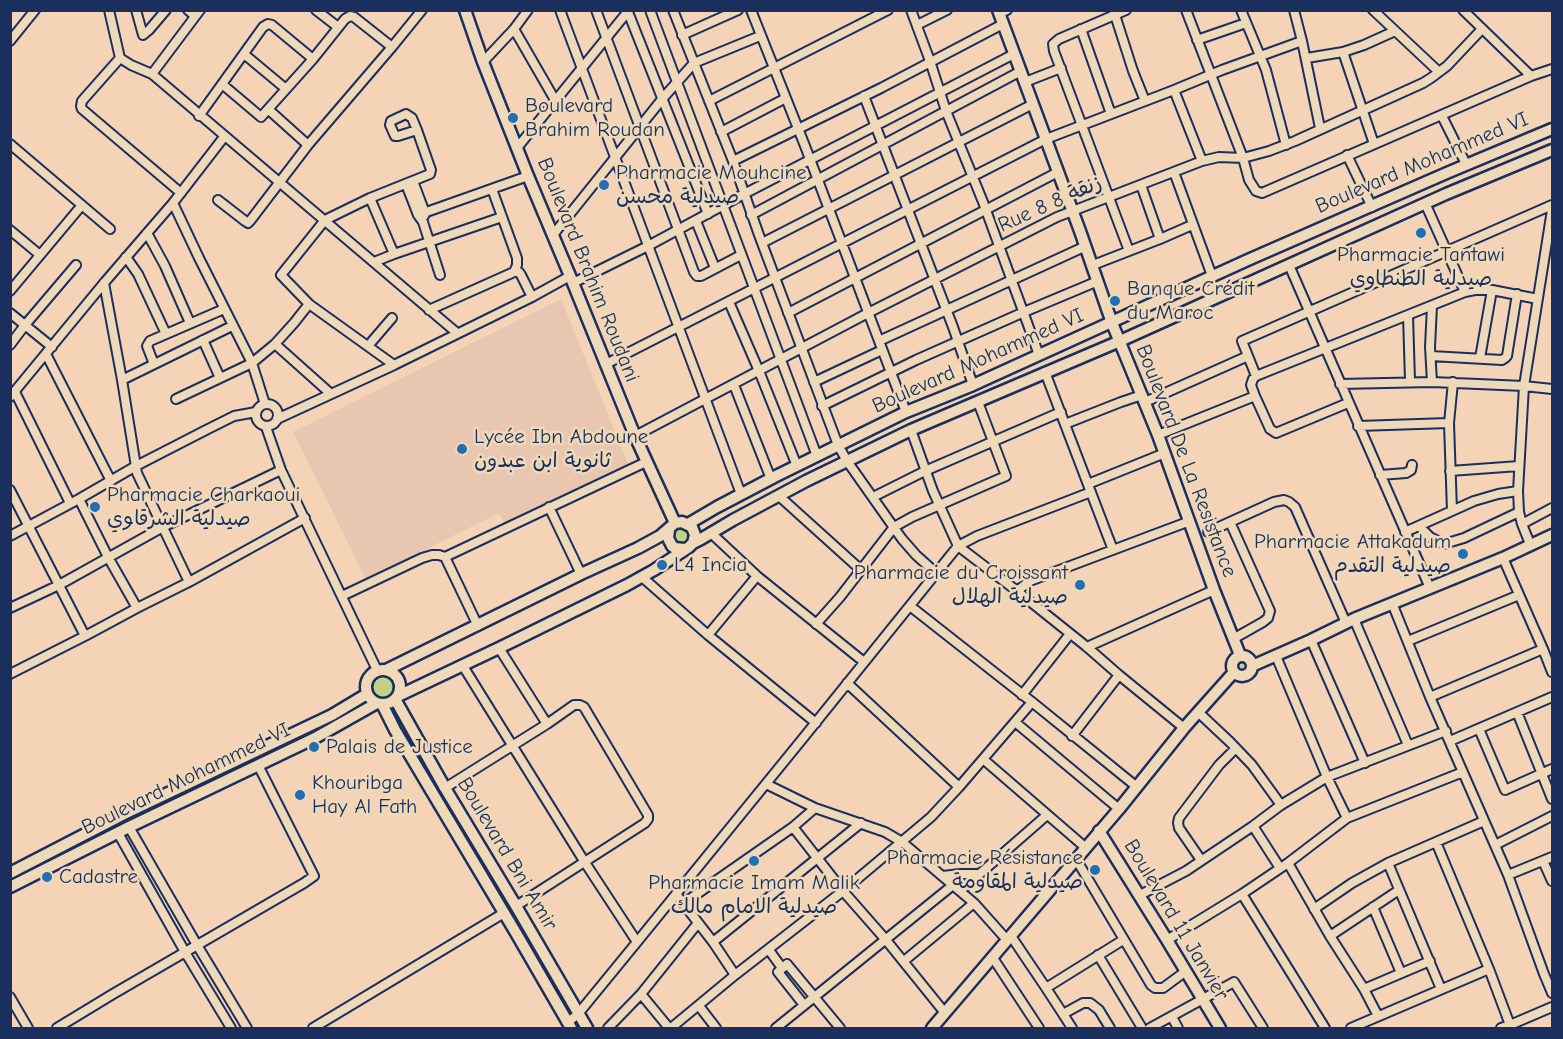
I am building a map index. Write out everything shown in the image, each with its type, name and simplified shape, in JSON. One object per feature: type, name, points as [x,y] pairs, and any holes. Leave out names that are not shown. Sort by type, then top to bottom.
[{"type":"main road","name":"Boulevard Brahim Roudani","points":[[461,10],[471,28]]},
{"type":"main road","name":"Boulevard Brahim Roudani","points":[[465,10],[528,176],[672,527]]},
{"type":"main road","name":"Boulevard De La Resistance","points":[[1002,15],[1014,54],[1093,265],[1112,323],[1144,398],[1240,655]]},
{"type":"main road","name":"Boulevard Mohammed VI","points":[[688,524],[741,494],[906,412],[973,385],[1212,276],[1552,129]]},
{"type":"main road","name":"Boulevard Mohammed VI","points":[[396,698],[642,577],[688,546],[733,520],[911,430],[1120,341],[1425,203],[1552,150]]},
{"type":"main road","points":[[381,670],[391,671],[398,677],[400,687],[396,698],[391,702],[380,704],[371,700],[367,694],[366,680],[370,674],[478,626],[638,548],[672,527],[682,522],[692,527],[695,535],[688,546],[675,548],[669,542],[668,534],[672,527]]},
{"type":"main road","points":[[1252,666],[1249,658],[1240,655],[1231,666],[1233,672],[1240,676],[1247,675],[1252,666],[1350,621],[1503,558],[1552,535]]},
{"type":"main road","points":[[932,1029],[1233,672]]},
{"type":"main road","name":"Boulevard Mohammed VI","points":[[10,873],[124,814],[332,715],[367,694]]},
{"type":"main road","name":"Boulevard Bni Amir","points":[[396,698],[445,788],[587,1029]]},
{"type":"main road","name":"Boulevard Mohammed VI","points":[[10,887],[129,826],[315,738],[380,704]]},
{"type":"main road","name":"Boulevard Bni Amir","points":[[380,704],[569,1026]]},
{"type":"main road","name":"Boulevard 11 Janvier","points":[[1099,831],[1220,1029]]},
{"type":"street","points":[[10,41],[35,10]]},
{"type":"street","points":[[136,10],[143,35],[165,10]]},
{"type":"street","points":[[152,74],[198,13],[188,10]]},
{"type":"street","points":[[316,10],[338,27]]},
{"type":"street","points":[[218,200],[248,223],[308,145],[422,10]]},
{"type":"street","points":[[483,62],[528,10]]},
{"type":"street","points":[[560,10],[741,494]]},
{"type":"street","points":[[596,10],[695,274],[701,276],[741,255]]},
{"type":"street","points":[[650,10],[817,456]]},
{"type":"street","points":[[673,10],[733,161],[751,215],[838,445],[909,547],[936,573]]},
{"type":"street","points":[[682,35],[738,10]]},
{"type":"street","points":[[751,10],[906,412]]},
{"type":"street","points":[[709,101],[888,10]]},
{"type":"street","points":[[911,10],[946,111],[973,176],[1039,355]]},
{"type":"street","points":[[917,25],[946,10]]},
{"type":"street","points":[[1126,10],[1059,39],[1054,42],[1053,47],[1129,251]]},
{"type":"street","points":[[1186,10],[1243,158],[1247,174],[1256,191],[1262,193],[1531,76],[1552,69]]},
{"type":"street","points":[[1241,10],[1261,56],[1286,145]]},
{"type":"street","points":[[1293,10],[1307,58],[1320,128]]},
{"type":"street","points":[[1463,10],[1531,76]]},
{"type":"street","points":[[110,11],[120,58],[152,74],[457,333]]},
{"type":"street","points":[[517,148],[629,11],[708,214]]},
{"type":"street","points":[[1375,11],[1439,72]]},
{"type":"street","points":[[733,161],[930,61],[1002,15]]},
{"type":"street","points":[[1115,15],[1145,101]]},
{"type":"street","points":[[222,84],[261,117],[350,16],[392,47]]},
{"type":"street","points":[[1197,40],[1246,23]]},
{"type":"street","points":[[199,116],[263,27],[268,24],[273,25],[313,59]]},
{"type":"street","points":[[513,29],[555,100]]},
{"type":"street","points":[[1081,29],[1111,114]]},
{"type":"street","name":"Rue 8 8 زنقة","points":[[635,436],[868,313],[1072,211],[1202,161],[1219,157],[1243,158],[1286,145],[1423,83],[1439,72],[1482,29]]},
{"type":"street","points":[[1307,58],[1343,52],[1395,31]]},
{"type":"street","points":[[553,235],[694,63],[760,36]]},
{"type":"street","points":[[606,364],[1046,139],[1302,41]]},
{"type":"street","points":[[1343,52],[1374,144]]},
{"type":"street","points":[[244,54],[286,89]]},
{"type":"street","points":[[266,427],[278,419],[532,297],[648,246],[1014,54]]},
{"type":"street","points":[[120,58],[82,101],[82,109],[181,193]]},
{"type":"street","points":[[1025,82],[1061,68]]},
{"type":"street","points":[[751,215],[1021,71]]},
{"type":"street","points":[[1174,90],[1202,161]]},
{"type":"street","points":[[864,96],[973,385]]},
{"type":"street","points":[[721,132],[786,98]]},
{"type":"street","points":[[762,243],[1033,104]]},
{"type":"street","points":[[269,110],[308,145]]},
{"type":"street","points":[[1442,116],[1466,165]]},
{"type":"street","points":[[394,365],[309,304],[281,275],[325,220],[370,198],[430,174],[417,130]]},
{"type":"street","points":[[70,503],[13,394],[126,256],[173,203],[224,137]]},
{"type":"street","points":[[10,144],[110,229]]},
{"type":"street","points":[[1347,155],[1372,207]]},
{"type":"street","points":[[788,313],[1058,171]]},
{"type":"street","points":[[1174,172],[1212,276]]},
{"type":"street","points":[[422,217],[528,176]]},
{"type":"street","points":[[409,183],[440,276]]},
{"type":"street","points":[[1141,185],[1160,239]]},
{"type":"street","points":[[492,189],[517,258],[514,272]]},
{"type":"street","points":[[370,198],[394,254]]},
{"type":"street","points":[[173,203],[252,363],[265,404]]},
{"type":"street","points":[[1425,203],[1465,292]]},
{"type":"street","points":[[10,291],[82,205]]},
{"type":"street","points":[[1256,376],[1242,340],[1552,205]]},
{"type":"street","points":[[1530,544],[1519,512],[1518,491],[1524,386],[1552,210]]},
{"type":"street","points":[[374,262],[502,217]]},
{"type":"street","points":[[696,221],[715,268]]},
{"type":"street","points":[[1093,265],[1192,225]]},
{"type":"street","points":[[10,230],[40,255]]},
{"type":"street","points":[[147,233],[165,266],[190,323]]},
{"type":"street","points":[[879,341],[1086,246]]},
{"type":"street","points":[[126,256],[138,274],[166,334]]},
{"type":"street","points":[[10,345],[76,265]]},
{"type":"street","points":[[1289,265],[1430,588]]},
{"type":"street","points":[[429,310],[514,272],[522,275],[532,297]]},
{"type":"street","points":[[822,406],[891,372],[1098,281]]},
{"type":"street","points":[[104,283],[136,466],[140,480],[189,582]]},
{"type":"street","points":[[1348,403],[1275,433],[1270,429],[1251,382],[1256,376],[1465,292],[1492,290],[1538,299]]},
{"type":"street","points":[[1480,358],[1492,290]]},
{"type":"street","points":[[1431,356],[1502,360],[1507,356],[1516,294]]},
{"type":"street","points":[[729,302],[797,466]]},
{"type":"street","points":[[176,399],[252,363],[275,344],[309,304]]},
{"type":"street","points":[[1432,306],[1432,381]]},
{"type":"street","points":[[154,364],[147,346],[150,341],[224,309]]},
{"type":"street","points":[[10,313],[52,346]]},
{"type":"street","points":[[1408,315],[1410,381]]},
{"type":"street","points":[[368,346],[392,318]]},
{"type":"street","points":[[122,380],[232,326]]},
{"type":"street","points":[[203,340],[220,378]]},
{"type":"street","points":[[275,344],[331,394]]},
{"type":"street","points":[[814,382],[882,350]]},
{"type":"street","points":[[46,354],[111,481]]},
{"type":"street","points":[[1065,424],[1121,402],[1144,398],[1248,356]]},
{"type":"street","points":[[1045,372],[1113,550]]},
{"type":"street","points":[[1340,384],[1432,381],[1552,389]]},
{"type":"street","points":[[1452,511],[1449,423],[1453,382]]},
{"type":"street","points":[[734,385],[771,479]]},
{"type":"street","points":[[1158,435],[1255,396]]},
{"type":"street","points":[[816,624],[894,526],[1006,476],[978,402]]},
{"type":"street","points":[[10,536],[136,466],[234,416],[256,412],[265,404],[275,408],[278,419]]},
{"type":"street","points":[[256,412],[258,422],[266,427],[281,470],[342,596],[381,670]]},
{"type":"street","points":[[873,497],[926,471],[1061,412]]},
{"type":"street","points":[[1358,426],[1449,423]]},
{"type":"street","points":[[911,430],[939,505],[958,546],[1087,646],[1184,728]]},
{"type":"street","points":[[1088,484],[1165,453]]},
{"type":"street","points":[[342,596],[422,558],[432,555],[445,557],[646,462]]},
{"type":"street","points":[[1380,475],[1406,473],[1411,470],[1412,465]]},
{"type":"street","points":[[1450,471],[1519,466]]},
{"type":"street","points":[[10,608],[59,585],[163,527],[281,470]]},
{"type":"street","points":[[10,490],[85,636]]},
{"type":"street","points":[[1405,532],[1474,501],[1518,491]]},
{"type":"street","points":[[569,1026],[958,546],[977,536],[1091,492]]},
{"type":"street","points":[[779,496],[861,570]]},
{"type":"street","points":[[79,499],[136,608]]},
{"type":"street","points":[[1208,532],[1274,502],[1284,500],[1295,507],[1408,745]]},
{"type":"street","points":[[549,507],[581,574]]},
{"type":"street","points":[[1522,524],[1552,508]]},
{"type":"street","points":[[1419,526],[1430,537],[1444,544],[1464,538],[1519,512]]},
{"type":"street","points":[[10,674],[189,582],[305,518]]},
{"type":"street","points":[[1017,591],[1030,581],[1190,521]]},
{"type":"street","points":[[1230,522],[1270,611],[1268,618],[1263,622],[1233,639]]},
{"type":"street","points":[[711,533],[757,576],[864,662]]},
{"type":"street","points":[[445,557],[478,626]]},
{"type":"street","points":[[1503,558],[1552,672]]},
{"type":"street","points":[[708,635],[757,576]]},
{"type":"street","points":[[642,577],[708,635],[816,723]]},
{"type":"street","points":[[1087,646],[1215,590]]},
{"type":"street","points":[[1408,641],[1519,595]]},
{"type":"street","points":[[1392,603],[1430,697],[1508,875],[1552,993]]},
{"type":"street","points":[[910,606],[1137,787]]},
{"type":"street","points":[[1022,695],[1070,634]]},
{"type":"street","points":[[1311,640],[1365,763]]},
{"type":"street","points":[[499,648],[547,724]]},
{"type":"street","points":[[1430,697],[1543,649]]},
{"type":"street","points":[[1276,656],[1327,777],[1347,818]]},
{"type":"street","points":[[463,666],[637,942]]},
{"type":"street","points":[[1072,736],[1119,675]]},
{"type":"street","points":[[846,683],[959,787]]},
{"type":"street","points":[[1450,741],[1552,697]]},
{"type":"street","points":[[640,994],[670,1029],[843,891],[931,816],[1032,702]]},
{"type":"street","points":[[445,788],[574,705],[584,707],[648,815],[648,819],[516,906]]},
{"type":"street","points":[[1198,712],[1252,765],[1281,805]]},
{"type":"street","points":[[1517,712],[1552,799]]},
{"type":"street","points":[[1015,722],[1119,809]]},
{"type":"street","points":[[1479,729],[1505,790],[1552,769]]},
{"type":"street","points":[[1140,896],[1186,871],[1281,805],[1327,777],[1446,731]]},
{"type":"street","points":[[1202,860],[1179,828],[1179,818],[1219,765],[1236,748]]},
{"type":"street","points":[[983,759],[1086,848]]},
{"type":"street","points":[[57,1029],[314,876],[258,765]]},
{"type":"street","points":[[1167,940],[1242,894],[1347,818],[1463,772]]},
{"type":"street","points":[[766,784],[815,808],[885,832],[902,842],[974,903],[1009,938],[1046,988],[1072,1029]]},
{"type":"street","points":[[684,903],[793,827],[815,808]]},
{"type":"street","points":[[776,1029],[886,940],[978,874],[1047,815]]},
{"type":"street","points":[[1495,845],[1552,816]]},
{"type":"street","points":[[1314,909],[1352,883],[1388,863],[1484,821]]},
{"type":"street","points":[[713,942],[861,823]]},
{"type":"street","points":[[129,826],[247,1029]]},
{"type":"street","points":[[1253,826],[1284,865],[1314,909],[1364,988],[1378,1016]]},
{"type":"street","points":[[793,827],[945,1013]]},
{"type":"street","points":[[118,833],[231,1029]]},
{"type":"street","points":[[1436,842],[1510,1025]]},
{"type":"street","points":[[1508,875],[1552,856]]},
{"type":"street","points":[[1076,859],[1152,985],[1155,988],[1163,988],[1186,971]]},
{"type":"street","points":[[1543,861],[1552,881]]},
{"type":"street","points":[[1388,863],[1441,989]]},
{"type":"street","points":[[943,876],[978,874]]},
{"type":"street","points":[[1330,936],[1399,890]]},
{"type":"street","points":[[676,894],[735,975]]},
{"type":"street","points":[[1242,894],[1325,1029]]},
{"type":"street","points":[[904,961],[974,903]]},
{"type":"street","points":[[1373,908],[1401,973]]},
{"type":"street","points":[[313,1029],[504,913]]},
{"type":"street","points":[[608,1029],[698,923]]},
{"type":"street","points":[[1046,988],[1123,940]]},
{"type":"street","points":[[769,950],[782,968]]},
{"type":"street","points":[[1098,955],[1142,1029]]},
{"type":"street","points":[[993,958],[1039,1029]]},
{"type":"street","points":[[1364,988],[1430,961]]},
{"type":"street","points":[[804,1005],[778,972],[787,964],[840,1029]]},
{"type":"street","points":[[1351,1029],[1488,969]]},
{"type":"street","points":[[1150,1029],[1234,982],[1263,1029]]},
{"type":"street","points":[[214,1000],[226,994]]},
{"type":"street","points":[[10,997],[28,1029]]},
{"type":"street","points":[[1063,1014],[1083,1003],[1090,1003],[1099,1010],[1110,1029]]},
{"type":"street","points":[[699,1006],[716,1029]]},
{"type":"street","points":[[1501,1029],[1552,1007]]},
{"type":"street","points":[[1172,1017],[1178,1029]]},
{"type":"shaded area","name":"Lycée Ibn Abdoune ثانوية ابن عبدون","points":[[561,299],[629,466],[505,525],[499,513],[366,579],[293,432]]},
{"type":"green space","points":[[679,527],[690,531],[691,540],[679,547],[671,535]]},
{"type":"green space","points":[[1239,657],[1245,657],[1250,665],[1248,671],[1239,673],[1234,668],[1234,662]]},
{"type":"green space","points":[[379,678],[387,678],[393,684],[393,692],[387,698],[379,698],[373,692],[373,684]]},
{"type":"place","name":"Boulevard Brahim Roudan","points":[[513,118]]},
{"type":"place","name":"Pharmacie Mouhcine صيدلية محسن","points":[[604,185]]},
{"type":"place","name":"Pharmacie Tantawi صيدلية الطنطاوي","points":[[1421,233]]},
{"type":"place","name":"Banque Crédit du Maroc","points":[[1115,301]]},
{"type":"place","name":"Lycée Ibn Abdoune ثانوية ابن عبدون","points":[[462,449]]},
{"type":"place","name":"Pharmacie Charkaoui صيدلية الشرقاوي","points":[[95,507]]},
{"type":"place","name":"Pharmacie Attakadum صيدلية التقدم","points":[[1463,554]]},
{"type":"place","name":"L4 Incia","points":[[662,565]]},
{"type":"place","name":"Pharmacie du Croissant صيدلية الهلال","points":[[1080,585]]},
{"type":"place","name":"Palais de Justice","points":[[314,747]]},
{"type":"place","name":"Khouribga Hay Al Fath","points":[[300,795]]},
{"type":"place","name":"Pharmacie Imam Malik صيدلية الامام مالك","points":[[754,861]]},
{"type":"place","name":"Pharmacie Résistance صيدلية المقاومة","points":[[1095,870]]},
{"type":"place","name":"Cadastre","points":[[47,877]]}]
